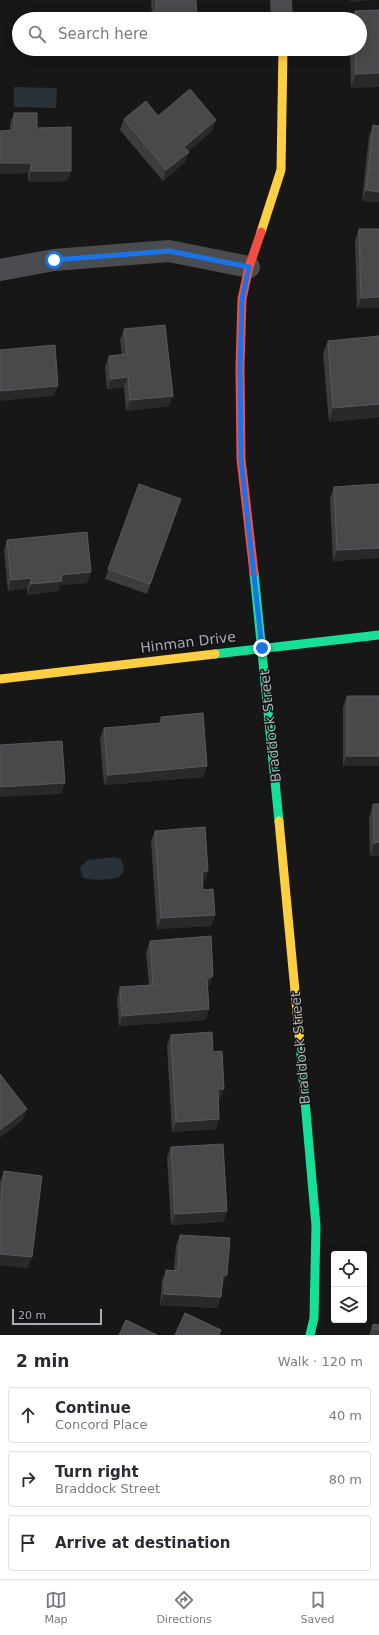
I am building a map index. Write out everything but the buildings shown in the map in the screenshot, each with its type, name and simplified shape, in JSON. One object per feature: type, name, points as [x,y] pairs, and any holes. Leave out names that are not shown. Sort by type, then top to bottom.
[{"type":"street","points":[[281,0],[282,12]]},
{"type":"street","name":"Braddock Street","points":[[283,56],[281,170],[249,267],[242,299],[240,367],[241,459],[288,904],[316,1226],[314,1318],[310,1335]]},
{"type":"street","points":[[0,270],[54,260],[169,251],[249,267]]},
{"type":"street","name":"Hinman Drive","points":[[0,679],[379,635]]},
{"type":"shaded area","points":[[14,87],[57,88],[56,108],[14,107]]},
{"type":"shaded area","points":[[116,857],[121,859],[124,869],[119,877],[101,880],[83,877],[80,867],[88,860]]},
{"type":"traffic: fast","points":[[254,573],[279,821]]},
{"type":"traffic: fast","points":[[215,654],[379,635]]},
{"type":"traffic: fast","points":[[300,1044],[316,1226],[314,1318],[310,1335]]},
{"type":"traffic: slow","points":[[261,232],[281,170],[283,56]]},
{"type":"traffic: slow","points":[[0,679],[215,654]]},
{"type":"traffic: slow","points":[[279,821],[300,1044]]},
{"type":"traffic: jam","points":[[254,573],[241,459],[240,367],[242,299],[249,267],[261,232]]},
{"type":"route","points":[[54,260],[169,251],[249,267],[242,299],[240,367],[241,459],[262,648]]}]
